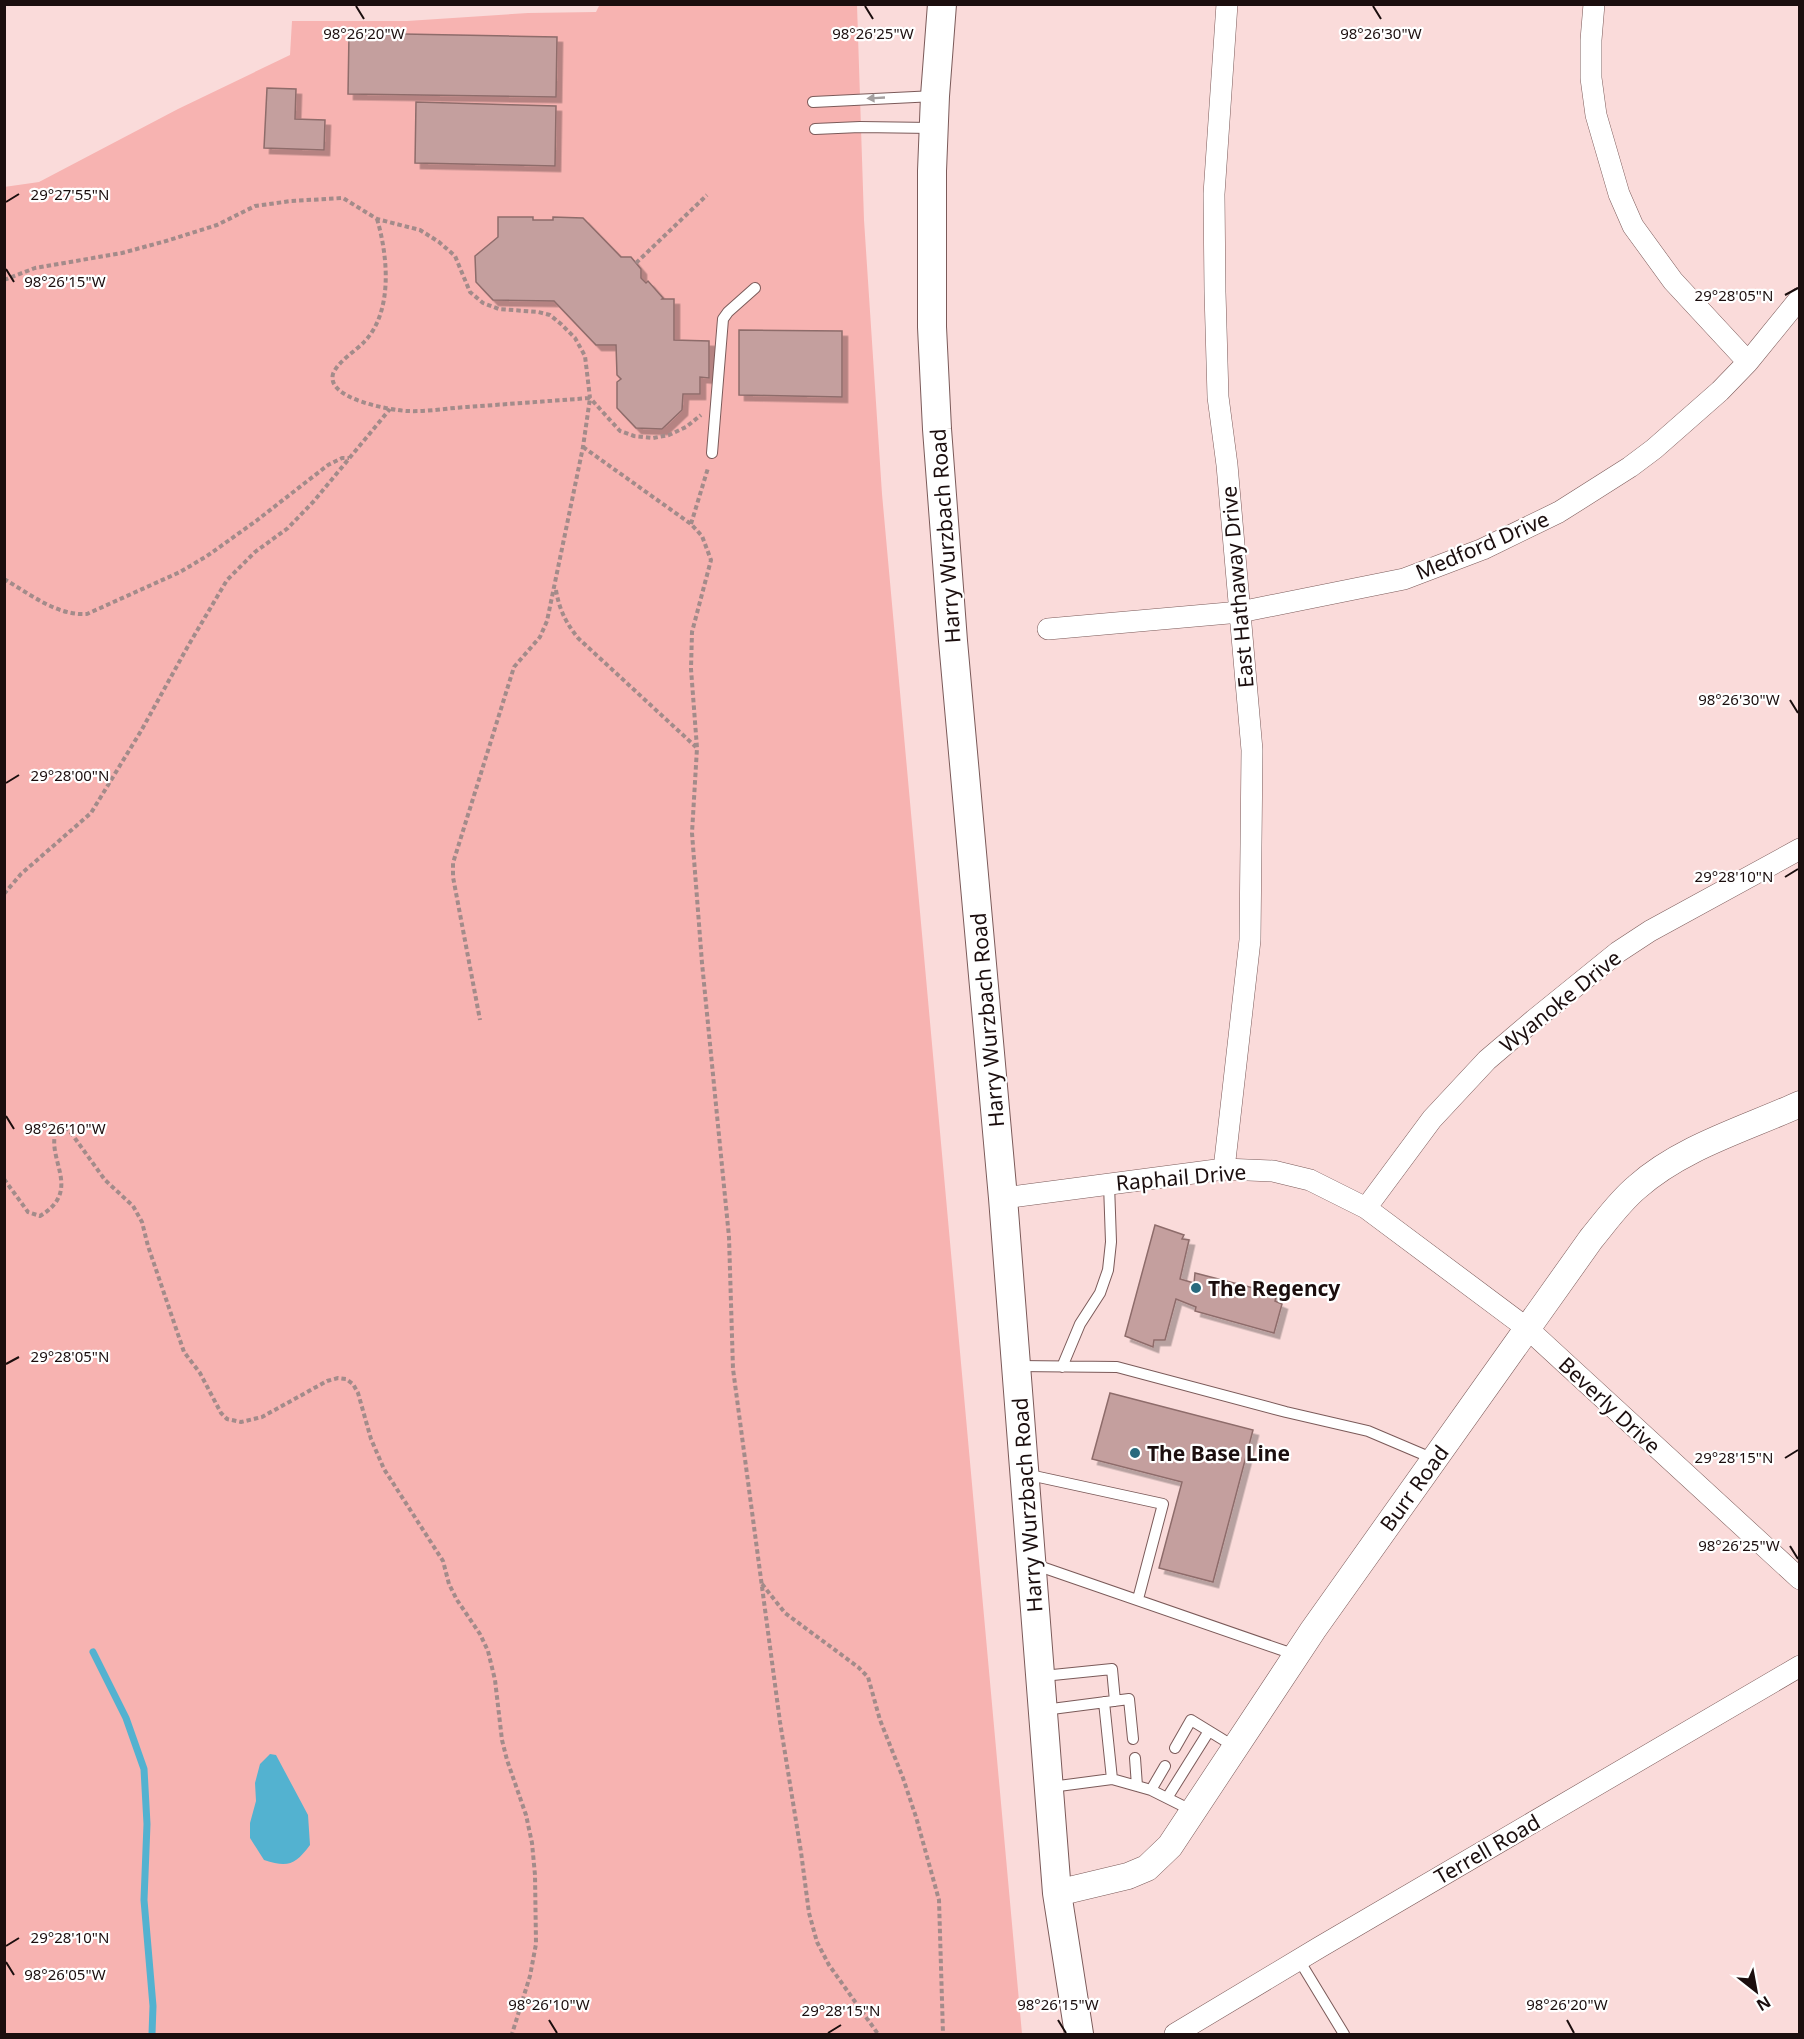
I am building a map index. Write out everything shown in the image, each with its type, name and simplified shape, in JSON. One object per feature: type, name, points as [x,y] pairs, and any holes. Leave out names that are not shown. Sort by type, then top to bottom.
[{"type":"main road","name":"Harry Wurzbach Road","points":[[942,4],[933,128],[931,246],[937,429],[953,640],[1003,1198],[1057,1893],[1079,2034]]},
{"type":"street","name":"East Hathaway Drive","points":[[1224,1169],[1250,940],[1252,750],[1227,465],[1218,397],[1214,194],[1227,4]]},
{"type":"street","points":[[1594,4],[1591,40],[1594,106],[1618,194],[1633,226],[1673,281],[1748,362]]},
{"type":"street","name":"Medford Drive","points":[[1048,629],[1239,612],[1404,579],[1483,549],[1559,512],[1654,449],[1720,391],[1748,362],[1800,298]]},
{"type":"street","name":"Wyanoke Drive","points":[[1366,1208],[1432,1119],[1487,1060],[1534,1020],[1618,952],[1642,936],[1800,849]]},
{"type":"street","name":"Burr Road","points":[[1057,1893],[1128,1876],[1147,1868],[1170,1846],[1296,1656],[1591,1239],[1620,1203],[1658,1170],[1709,1143],[1800,1104]]},
{"type":"street","name":"Raphail Drive","points":[[1003,1198],[1224,1169],[1273,1171],[1310,1180],[1366,1208],[1528,1329]]},
{"type":"street","name":"Beverly Drive","points":[[1528,1329],[1800,1579]]},
{"type":"street","name":"Terrell Road","points":[[1188,2031],[1299,1960],[1800,1666]]},
{"type":"lane","points":[[813,102],[935,96]]},
{"type":"lane","points":[[815,129],[933,128]]},
{"type":"lane","points":[[712,453],[723,319],[755,288]]},
{"type":"lane","points":[[1062,1367],[1080,1324],[1100,1293],[1108,1270],[1111,1242],[1108,1184]]},
{"type":"lane","points":[[1016,1366],[1117,1367],[1286,1412],[1368,1431],[1435,1460]]},
{"type":"lane","points":[[1025,1473],[1163,1504],[1138,1599]]},
{"type":"lane","points":[[1032,1563],[1296,1656]]},
{"type":"lane","points":[[1040,1676],[1112,1669],[1110,1702],[1112,1779]]},
{"type":"lane","points":[[1043,1710],[1129,1699],[1133,1739]]},
{"type":"lane","points":[[1175,1748],[1191,1720],[1236,1747]]},
{"type":"lane","points":[[1167,1798],[1209,1731]]},
{"type":"lane","points":[[1135,1758],[1137,1786]]},
{"type":"lane","points":[[1151,1790],[1165,1766]]},
{"type":"lane","points":[[1049,1788],[1112,1779],[1151,1790],[1193,1812]]},
{"type":"lane","points":[[1299,1960],[1344,2034]]},
{"type":"path","points":[[636,263],[706,195]]},
{"type":"path","points":[[4,280],[35,268],[122,253],[166,241],[217,225],[255,206],[343,198],[377,219],[420,230],[439,242],[455,256],[470,292],[483,303],[499,309],[550,315],[575,338],[585,356],[590,398],[583,447],[549,614],[540,637],[514,667],[453,864],[453,877],[480,1020]]},
{"type":"path","points":[[377,219],[382,233],[384,302],[375,330],[337,368],[333,376],[334,386],[339,393],[373,405],[407,411],[590,398]]},
{"type":"path","points":[[590,398],[620,431],[634,436],[653,438],[669,435],[686,427],[717,402]]},
{"type":"path","points":[[4,894],[21,874],[91,813],[141,731],[227,580],[255,552],[288,528],[314,501],[390,408]]},
{"type":"path","points":[[583,447],[691,524],[702,536],[711,560],[692,632],[691,669],[697,748],[692,832],[695,886],[729,1238],[733,1369],[780,1722],[809,1913],[817,1942],[829,1965],[878,2034]]},
{"type":"path","points":[[691,524],[712,453]]},
{"type":"path","points":[[4,579],[63,612],[74,615],[87,614],[180,572],[207,556],[328,465],[342,458],[350,458]]},
{"type":"path","points":[[555,586],[558,603],[566,623],[578,638],[697,748]]},
{"type":"path","points":[[4,1179],[28,1212],[40,1216],[48,1211],[57,1200],[62,1183],[60,1165],[54,1148],[54,1137],[56,1131],[62,1127],[69,1130],[105,1180],[133,1206],[142,1222],[184,1352],[200,1373],[221,1413],[227,1419],[240,1422],[262,1417],[327,1381],[338,1378],[346,1379],[353,1384],[358,1393],[371,1439],[384,1469],[443,1561],[449,1584],[457,1600],[480,1634],[488,1651],[495,1680],[502,1740],[526,1815],[535,1875],[536,1944],[530,1976],[512,2034]]},
{"type":"path","points":[[761,1583],[785,1613],[858,1667],[868,1677],[880,1720],[916,1817],[939,1900],[943,2034]]},
{"type":"shaded area","points":[[600,4],[857,5],[864,220],[882,494],[1022,2034],[5,2034],[4,187],[39,182],[178,109],[290,55],[292,21],[407,21],[528,13],[596,12]]},
{"type":"water","points":[[270,1754],[276,1755],[308,1815],[310,1845],[295,1861],[285,1864],[264,1860],[250,1838],[250,1823],[256,1801],[255,1783],[260,1764]]},
{"type":"building","points":[[349,33],[557,37],[556,97],[348,94]]},
{"type":"building","points":[[267,88],[296,89],[295,119],[325,120],[324,150],[264,148]]},
{"type":"building","points":[[416,102],[556,106],[555,166],[415,163]]},
{"type":"building","points":[[498,217],[533,217],[533,220],[553,220],[553,217],[583,218],[621,257],[631,257],[641,269],[641,278],[646,283],[648,281],[662,299],[674,299],[674,340],[709,341],[709,378],[700,377],[700,394],[683,394],[682,410],[662,429],[636,428],[617,408],[617,382],[621,379],[617,375],[616,345],[596,345],[554,301],[493,300],[476,282],[475,256],[498,237]]},
{"type":"building","points":[[739,330],[842,331],[842,397],[739,395]]},
{"type":"building","name":"The Regency","points":[[1155,1225],[1184,1235],[1182,1239],[1189,1240],[1180,1279],[1194,1283],[1195,1273],[1277,1294],[1275,1301],[1282,1304],[1274,1333],[1195,1311],[1196,1307],[1176,1299],[1165,1340],[1154,1340],[1153,1347],[1125,1336]]},
{"type":"building","points":[[1110,1393],[1253,1430],[1213,1582],[1159,1568],[1182,1482],[1092,1459]]},
{"type":"waterway","points":[[93,1652],[126,1718],[144,1769],[147,1824],[144,1900],[153,2006],[152,2034]]},
{"type":"place","name":"The Regency","points":[[1196,1288]]},
{"type":"place","name":"The Base Line","points":[[1135,1453]]}]
